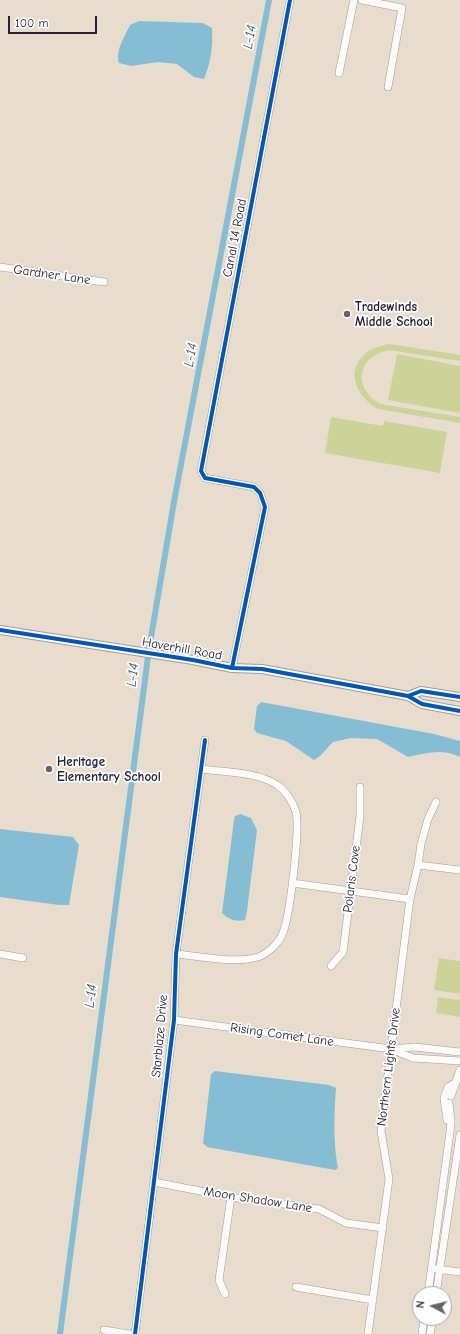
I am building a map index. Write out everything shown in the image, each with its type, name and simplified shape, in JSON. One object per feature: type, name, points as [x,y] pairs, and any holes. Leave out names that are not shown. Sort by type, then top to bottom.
[{"type":"street","name":"Canal 14 Road","points":[[232,668],[265,507],[260,493],[254,487],[204,478],[201,471],[290,0]]},
{"type":"street","points":[[339,73],[354,0]]},
{"type":"street","points":[[362,0],[394,3],[402,8],[388,87]]},
{"type":"street","name":"Gardner Lane","points":[[0,267],[104,282]]},
{"type":"street","name":"Haverhill Road","points":[[0,630],[164,655],[232,668],[262,670],[408,696],[422,704],[460,711]]},
{"type":"street","name":"Haverhill Road","points":[[408,696],[421,691],[460,697]]},
{"type":"street","name":"Starblaze Drive","points":[[134,1334],[174,1020],[176,954],[205,740]]},
{"type":"street","points":[[176,954],[242,959],[258,957],[272,948],[282,935],[292,883],[297,829],[296,812],[289,797],[277,785],[262,778],[201,768]]},
{"type":"street","name":"Polaris Cove","points":[[331,966],[343,952],[360,816],[360,787]]},
{"type":"street","name":"Northern Lights Drive","points":[[368,1334],[389,1179],[381,1131],[390,1049],[410,899],[426,825],[436,802]]},
{"type":"street","points":[[418,865],[460,870]]},
{"type":"street","points":[[292,883],[410,899]]},
{"type":"street","points":[[0,954],[23,958]]},
{"type":"street","name":"Rising Comet Lane","points":[[174,1020],[390,1049],[415,1047],[460,1052]]},
{"type":"street","name":"Rising Comet Lane","points":[[390,1049],[413,1058],[460,1061]]},
{"type":"street","points":[[429,1286],[450,1132],[450,1100],[460,1070]]},
{"type":"street","points":[[450,1132],[444,1098],[448,1087],[455,1083]]},
{"type":"street","points":[[437,1286],[460,1135]]},
{"type":"street","name":"Moon Shadow Lane","points":[[154,1182],[231,1197],[319,1209],[346,1223],[383,1228]]},
{"type":"street","points":[[225,1294],[219,1280],[231,1197]]},
{"type":"street","points":[[431,1268],[460,1272]]},
{"type":"street","points":[[296,1287],[373,1300]]},
{"type":"street","points":[[104,1330],[129,1334]]},
{"type":"green space","points":[[389,344],[460,355],[460,361],[389,350],[378,353],[370,359],[362,373],[362,381],[365,390],[371,397],[380,404],[460,417],[460,423],[378,409],[364,398],[356,384],[356,368],[359,360],[371,349]]},
{"type":"green space","points":[[397,354],[460,366],[460,413],[388,400]]},
{"type":"green space","points":[[331,417],[383,426],[384,421],[447,432],[440,473],[325,453]]},
{"type":"green space","points":[[439,958],[460,961],[460,994],[434,990]]},
{"type":"green space","points":[[438,997],[460,1000],[460,1017],[436,1013]]},
{"type":"water","points":[[139,21],[203,23],[212,28],[211,54],[204,79],[194,77],[177,64],[158,62],[131,66],[119,63],[118,54],[123,39],[130,25]]},
{"type":"water","points":[[261,702],[434,734],[460,741],[460,757],[454,754],[434,752],[408,757],[377,739],[351,738],[333,742],[320,756],[314,760],[286,741],[257,733],[254,729],[257,706]]},
{"type":"water","points":[[240,814],[251,818],[257,830],[247,911],[245,920],[239,921],[230,919],[222,913],[234,820],[235,816]]},
{"type":"water","points":[[0,829],[73,837],[79,845],[69,905],[0,897]]},
{"type":"water","points":[[215,1071],[329,1085],[336,1088],[334,1128],[338,1168],[335,1170],[207,1147],[203,1143],[211,1074]]},
{"type":"waterway","name":"L-14","points":[[60,1334],[149,649],[175,496],[269,0]]},
{"type":"cycle path","points":[[232,668],[265,507],[260,493],[254,487],[205,478],[201,471],[290,0]]},
{"type":"cycle path","points":[[0,630],[193,660],[232,668],[262,669],[408,696],[422,704],[460,711]]},
{"type":"cycle path","points":[[408,696],[421,691],[460,697]]},
{"type":"cycle path","points":[[135,1334],[174,1020],[176,954],[205,740]]},
{"type":"place","name":"Tradewinds Middle School","points":[[347,314]]},
{"type":"place","name":"Heritage Elementary School","points":[[49,769]]}]
